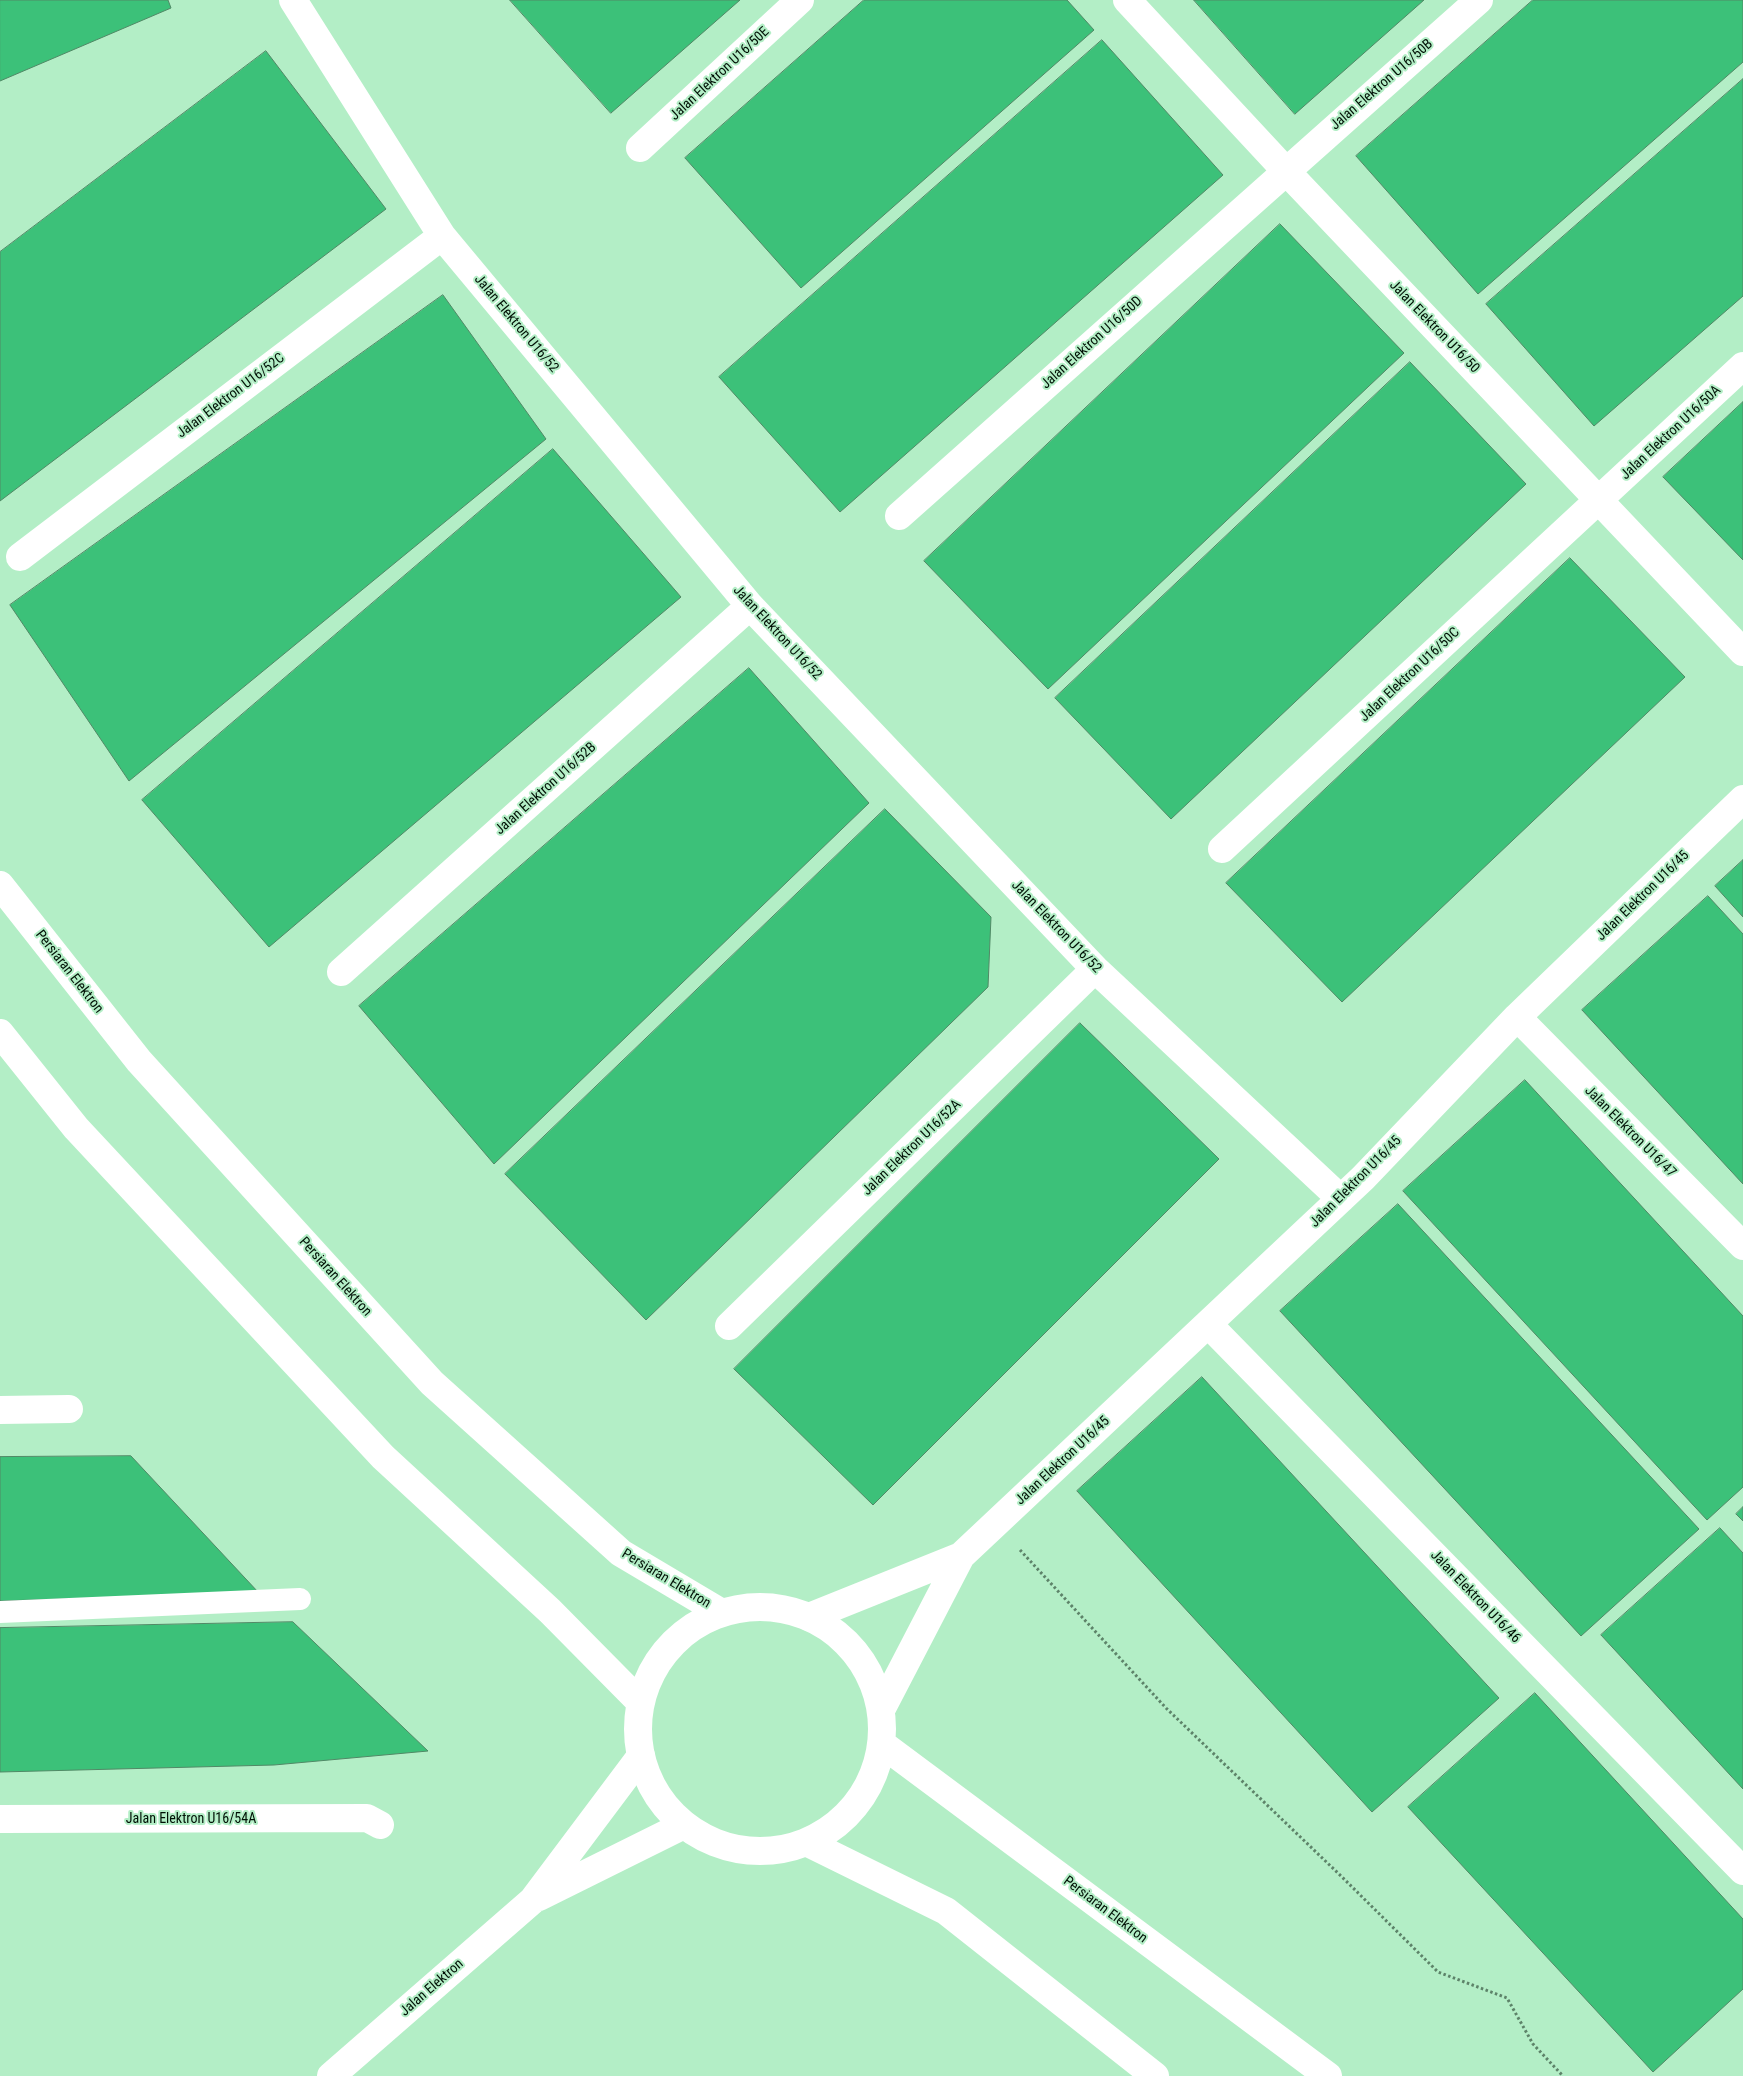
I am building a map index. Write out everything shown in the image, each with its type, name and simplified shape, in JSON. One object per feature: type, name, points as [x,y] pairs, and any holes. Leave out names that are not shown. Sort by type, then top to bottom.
[{"type":"street","name":"Jalan Elektron U16/52","points":[[293,0],[442,236],[750,606],[1095,969],[1341,1199]]},
{"type":"street","name":"Jalan Elektron U16/50E","points":[[640,148],[800,0]]},
{"type":"street","name":"Jalan Elektron U16/50","points":[[1128,0],[1285,170],[1743,652]]},
{"type":"street","name":"Jalan Elektron U16/50B","points":[[1285,170],[1479,0]]},
{"type":"street","name":"Jalan Elektron U16/50D","points":[[899,516],[1285,170]]},
{"type":"street","name":"Jalan Elektron U16/52C","points":[[20,557],[442,236]]},
{"type":"street","name":"Jalan Elektron U16/50A","points":[[1599,500],[1743,366]]},
{"type":"street","name":"Jalan Elektron U16/50C","points":[[1222,849],[1599,500]]},
{"type":"street","name":"Jalan Elektron U16/52B","points":[[341,972],[750,606]]},
{"type":"street","name":"Jalan Elektron U16/45","points":[[961,1556],[1341,1199],[1518,1017],[1743,799]]},
{"type":"street","name":"Persiaran Elektron","points":[[0,885],[139,1062],[432,1383],[621,1553],[722,1613]]},
{"type":"street","name":"Jalan Elektron U16/52A","points":[[729,1326],[1095,969]]},
{"type":"street","name":"Jalan Elektron U16/47","points":[[1518,1017],[1743,1246]]},
{"type":"street","points":[[0,1033],[76,1128],[383,1457],[550,1611],[640,1702]]},
{"type":"street","name":"Jalan Elektron U16/46","points":[[1208,1324],[1743,1871]]},
{"type":"street","points":[[0,1410],[69,1409]]},
{"type":"street","points":[[810,1617],[961,1556]]},
{"type":"street","points":[[881,1710],[961,1556]]},
{"type":"street","points":[[751,1607],[781,1609],[810,1617],[836,1633],[857,1654],[873,1681],[881,1710],[882,1744],[874,1775],[857,1803],[834,1826],[806,1842],[764,1850],[722,1845],[684,1825],[656,1794],[641,1756],[638,1729],[640,1702],[653,1670],[662,1656],[678,1638],[699,1623],[722,1613],[751,1607]]},
{"type":"street","name":"Persiaran Elektron","points":[[882,1744],[1328,2076]]},
{"type":"street","points":[[533,1900],[641,1756]]},
{"type":"street","name":"Jalan Elektron U16/54A","points":[[0,1819],[367,1818],[380,1825]]},
{"type":"street","points":[[533,1900],[684,1825]]},
{"type":"street","points":[[806,1842],[946,1911],[1155,2076]]},
{"type":"street","name":"Jalan Elektron","points":[[331,2076],[533,1900]]},
{"type":"lane","points":[[0,1612],[300,1599]]},
{"type":"path","points":[[996,1524],[1166,1708],[1438,1972],[1507,1998],[1533,2044],[1563,2076]]},
{"type":"building","points":[[0,0],[168,0],[171,8],[0,81]]},
{"type":"building","points":[[510,0],[740,0],[611,113]]},
{"type":"building","points":[[864,0],[1067,0],[1094,30],[801,288],[685,158]]},
{"type":"building","points":[[1194,0],[1424,0],[1295,114]]},
{"type":"building","points":[[1533,0],[1743,0],[1743,62],[1478,294],[1356,156]]},
{"type":"building","points":[[1102,40],[1223,175],[840,512],[719,377]]},
{"type":"building","points":[[266,51],[386,209],[0,501],[0,252]]},
{"type":"building","points":[[1743,79],[1743,296],[1594,426],[1486,304]]},
{"type":"building","points":[[1280,224],[1404,353],[1048,689],[924,561]]},
{"type":"building","points":[[443,295],[546,439],[129,781],[10,605]]},
{"type":"building","points":[[1410,362],[1526,484],[1171,819],[1055,698]]},
{"type":"building","points":[[1743,402],[1743,560],[1663,477]]},
{"type":"building","points":[[553,449],[681,597],[269,947],[142,800]]},
{"type":"building","points":[[1570,558],[1685,677],[1342,1002],[1226,883]]},
{"type":"building","points":[[749,668],[869,803],[494,1164],[359,1006]]},
{"type":"building","points":[[885,809],[991,917],[988,987],[646,1320],[505,1174]]},
{"type":"building","points":[[1743,860],[1743,917],[1715,886]]},
{"type":"building","points":[[1708,896],[1743,934],[1743,1184],[1582,1010]]},
{"type":"building","points":[[1080,1023],[1219,1159],[873,1505],[734,1369]]},
{"type":"building","points":[[1525,1080],[1743,1316],[1743,1487],[1707,1520],[1403,1191]]},
{"type":"building","points":[[1398,1204],[1699,1529],[1581,1636],[1280,1311]]},
{"type":"building","points":[[1202,1377],[1499,1698],[1372,1812],[1077,1491]]},
{"type":"building","points":[[131,1456],[259,1593],[0,1601],[0,1457]]},
{"type":"building","points":[[1743,1507],[1743,1521],[1736,1514]]},
{"type":"building","points":[[1720,1528],[1743,1553],[1743,1789],[1601,1635]]},
{"type":"building","points":[[293,1622],[428,1751],[274,1765],[0,1772],[0,1628]]},
{"type":"building","points":[[1535,1693],[1743,1919],[1743,1989],[1653,2072],[1408,1807]]}]
